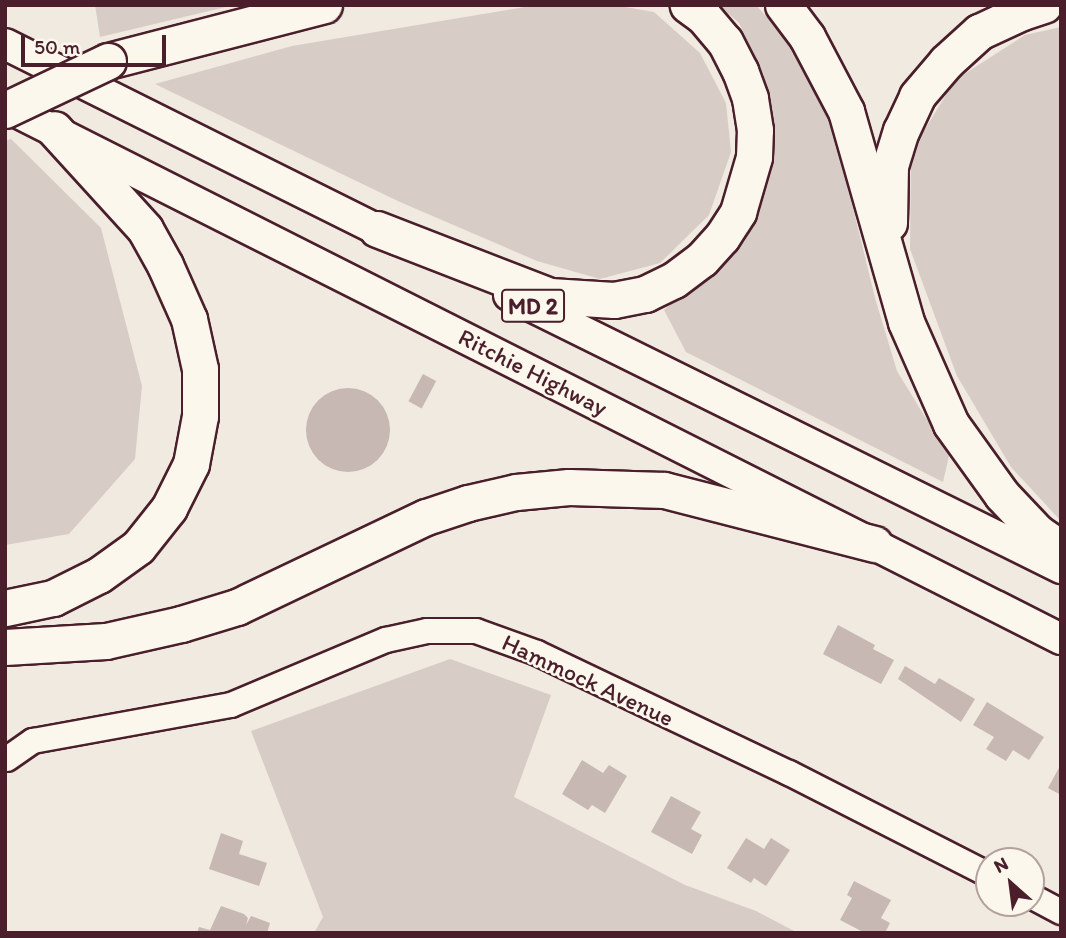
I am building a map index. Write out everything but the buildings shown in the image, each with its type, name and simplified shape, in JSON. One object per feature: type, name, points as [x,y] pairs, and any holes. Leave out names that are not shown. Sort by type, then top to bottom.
[{"type":"highway","points":[[5,95],[108,61],[324,5]]},
{"type":"highway","points":[[377,229],[550,296],[614,300],[645,294],[674,280],[702,259],[738,212],[748,186],[754,144],[750,98],[740,71],[725,42],[703,16],[688,5]]},
{"type":"highway","points":[[783,5],[807,37],[846,111],[890,268],[915,345],[951,424],[1002,495],[1037,532],[1061,549]]},
{"type":"highway","points":[[890,268],[890,166],[901,131],[917,96],[946,62],[979,32],[1021,12],[1044,5]]},
{"type":"highway","points":[[5,108],[108,61]]},
{"type":"highway","points":[[5,608],[53,598],[99,575],[138,547],[169,508],[191,464],[200,416],[200,369],[189,319],[166,265],[145,229],[54,130]]},
{"type":"highway","points":[[5,647],[106,641],[226,611],[426,517],[468,503],[516,492],[569,486],[664,490],[874,544]]},
{"type":"main road","name":"MD 2","points":[[5,44],[1061,568]]},
{"type":"main road","name":"Ritchie Highway","points":[[5,108],[54,130],[1061,639]]},
{"type":"street","name":"Hammock Avenue","points":[[6,759],[33,741],[232,705],[386,640],[427,631],[476,631],[537,653],[789,773],[975,868]]},
{"type":"street","points":[[1045,904],[1061,912]]},
{"type":"shaded area","points":[[95,5],[234,5],[100,37]]},
{"type":"shaded area","points":[[537,5],[614,5],[654,12],[700,53],[726,103],[731,152],[709,215],[660,263],[600,279],[537,261],[400,202],[155,84],[292,46]]},
{"type":"shaded area","points":[[719,5],[756,5],[790,43],[832,122],[875,298],[897,371],[949,456],[943,482],[686,352],[664,310],[745,241],[773,158],[764,75],[739,23]]},
{"type":"shaded area","points":[[1061,27],[1061,521],[1011,467],[957,376],[910,249],[911,152],[955,80],[1025,35]]},
{"type":"shaded area","points":[[11,139],[101,228],[142,386],[135,459],[69,534],[5,545],[5,141]]},
{"type":"shaded area","points":[[450,659],[551,695],[514,797],[685,885],[756,911],[798,933],[314,933],[323,917],[251,731]]}]
